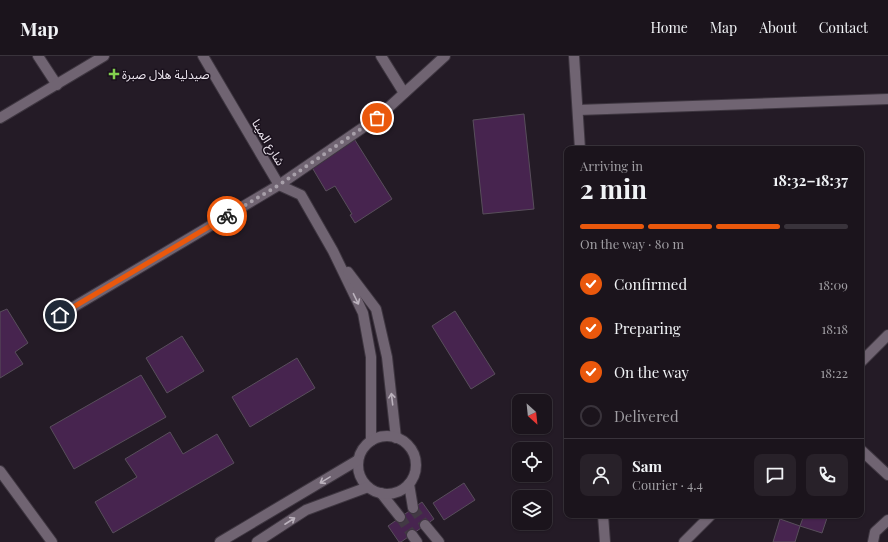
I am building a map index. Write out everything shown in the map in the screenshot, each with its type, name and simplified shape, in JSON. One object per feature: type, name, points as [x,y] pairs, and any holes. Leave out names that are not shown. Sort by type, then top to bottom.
[{"type":"street","points":[[38,56],[56,86]]},
{"type":"street","points":[[0,118],[104,56]]},
{"type":"street","name":"شارع المينا","points":[[203,56],[279,185],[301,195],[333,251],[363,313],[371,357],[371,440]]},
{"type":"street","points":[[381,56],[404,93]]},
{"type":"street","points":[[60,315],[279,185],[377,118],[445,56]]},
{"type":"street","points":[[574,56],[580,146]]},
{"type":"street","points":[[578,110],[888,98]]},
{"type":"street","name":"شارع المينا","points":[[333,251],[376,309],[387,357],[396,438]]},
{"type":"street","points":[[864,359],[888,335]]},
{"type":"street","points":[[381,437],[396,438],[405,443],[413,452],[415,472],[408,484],[401,490],[391,494],[376,492],[368,487],[361,479],[358,470],[358,460],[362,451],[371,440],[381,437]]},
{"type":"street","points":[[864,453],[888,475]]},
{"type":"street","points":[[220,542],[358,460]]},
{"type":"street","points":[[0,471],[52,542]]},
{"type":"street","points":[[408,484],[413,508]]},
{"type":"street","points":[[257,542],[306,510],[368,487]]},
{"type":"street","points":[[381,493],[400,517]]},
{"type":"street","points":[[603,518],[605,542]]},
{"type":"street","points":[[684,542],[708,518]]},
{"type":"street","points":[[873,542],[876,532],[888,520]]},
{"type":"street","points":[[425,525],[439,542]]},
{"type":"building","points":[[524,114],[534,209],[483,214],[473,120]]},
{"type":"building","points":[[353,137],[392,199],[355,223],[350,215],[352,214],[335,186],[326,191],[310,164]]},
{"type":"building","points":[[7,309],[28,343],[15,352],[23,364],[0,378],[0,312]]},
{"type":"building","points":[[455,311],[495,374],[471,389],[432,326]]},
{"type":"building","points":[[182,336],[204,371],[167,393],[146,358]]},
{"type":"building","points":[[297,358],[315,388],[250,427],[232,397]]},
{"type":"building","points":[[141,375],[166,417],[74,469],[50,427]]},
{"type":"building","points":[[170,432],[183,454],[217,434],[234,463],[113,533],[95,502],[137,477],[125,459]]},
{"type":"building","points":[[464,483],[475,500],[444,520],[433,503]]},
{"type":"building","points":[[422,502],[434,519],[399,542],[388,526]]},
{"type":"building","points":[[803,518],[827,518],[822,533],[800,526]]},
{"type":"building","points":[[780,519],[800,526],[795,542],[773,542]]},
{"type":"tunnel","points":[[413,508],[425,525]]},
{"type":"tunnel","points":[[400,517],[412,535]]},
{"type":"way so far","points":[[227,216],[279,185],[377,118]]},
{"type":"place","name":"صيدلية هلال صبرة","points":[[114,74]]},
{"type":"route","points":[[60,315],[227,216]]}]
